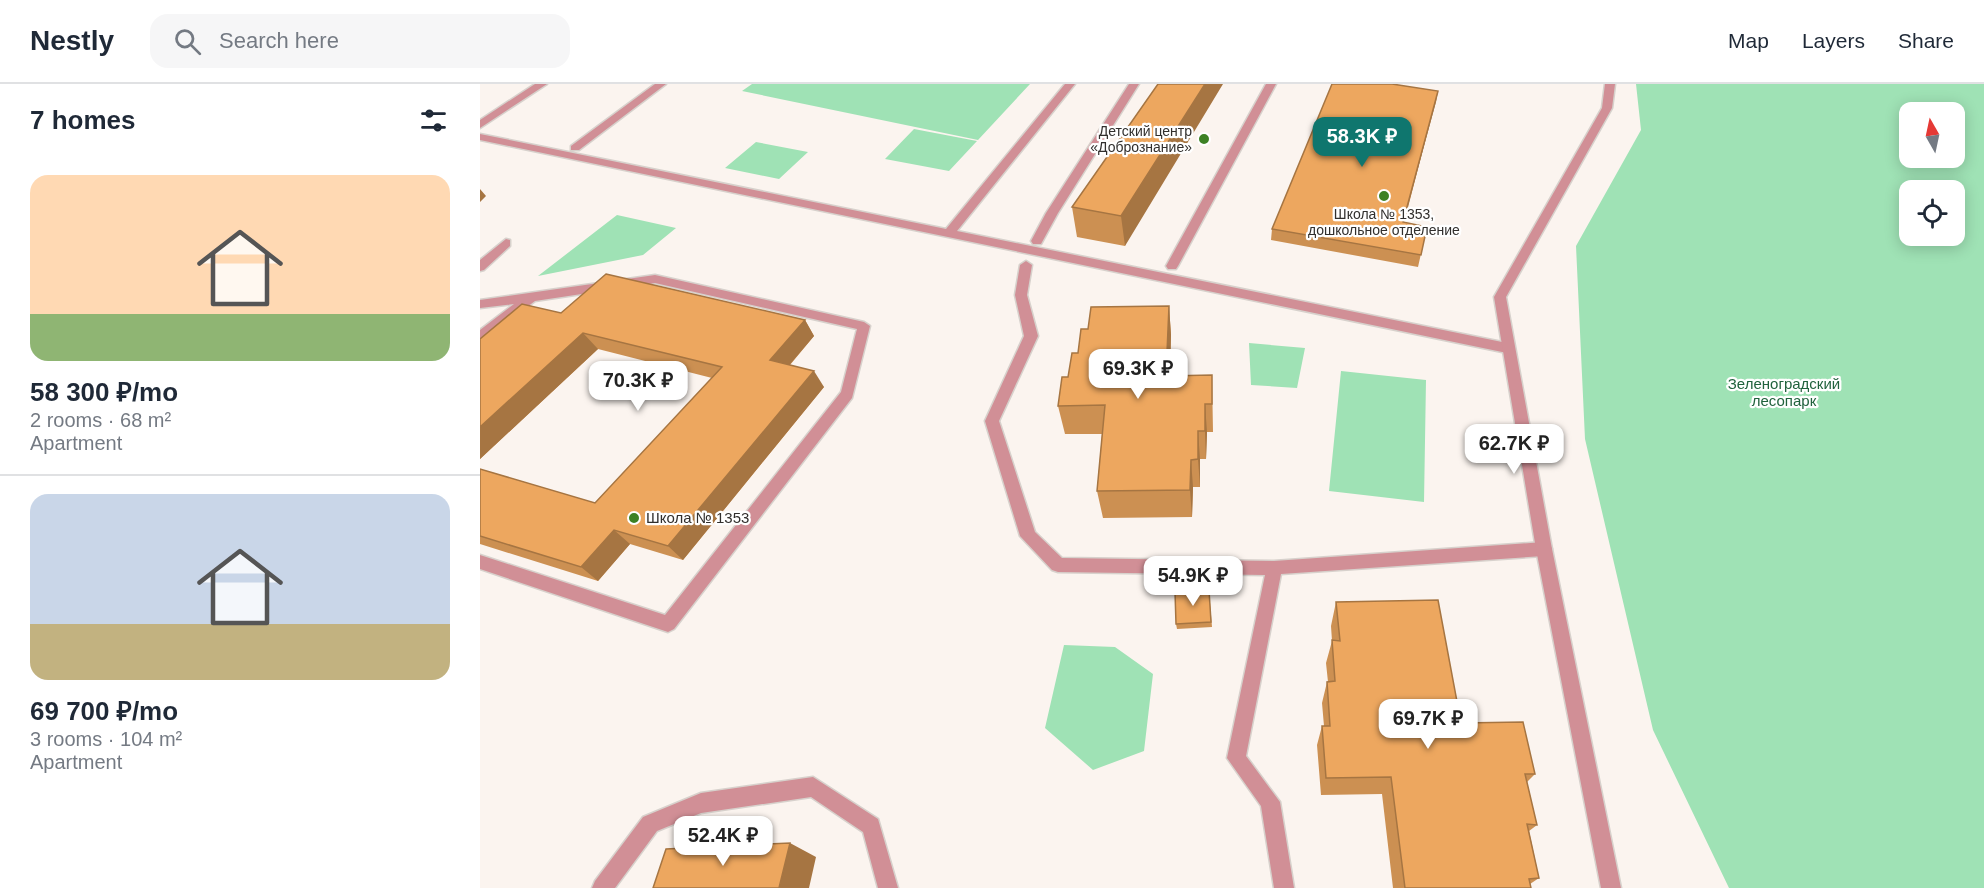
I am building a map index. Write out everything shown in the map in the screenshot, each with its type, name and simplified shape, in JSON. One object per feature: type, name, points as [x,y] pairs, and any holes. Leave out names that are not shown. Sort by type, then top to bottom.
[{"type":"street","points":[[480,125],[542,84]]},
{"type":"street","points":[[576,148],[661,84]]},
{"type":"street","points":[[949,233],[1070,84]]},
{"type":"street","points":[[1037,241],[1052,213],[1134,84]]},
{"type":"street","points":[[1172,266],[1271,84]]},
{"type":"street","points":[[1610,84],[1607,108],[1500,297],[1544,549],[1611,888]]},
{"type":"street","points":[[480,137],[1508,348]]},
{"type":"street","points":[[480,267],[506,243]]},
{"type":"street","points":[[1026,265],[1021,295],[1031,336],[992,421],[1028,536],[1058,564],[1274,568],[1544,549]]},
{"type":"street","points":[[480,304],[655,279],[864,326],[847,394],[668,624],[480,562]]},
{"type":"street","points":[[480,337],[532,297]]},
{"type":"street","points":[[1274,568],[1236,758],[1270,802],[1284,888]]},
{"type":"street","points":[[602,888],[650,824],[701,803],[813,787],[871,826],[888,888]]},
{"type":"green space","points":[[752,84],[1030,84],[978,140],[742,91]]},
{"type":"green space","name":"Зеленоградский лесопарк","points":[[1636,84],[1984,84],[1984,888],[1729,888],[1653,730],[1585,439],[1576,246],[1641,130]]},
{"type":"green space","points":[[914,129],[977,141],[949,171],[885,159]]},
{"type":"green space","points":[[756,142],[808,152],[779,179],[725,168]]},
{"type":"green space","points":[[617,215],[676,228],[643,255],[538,276]]},
{"type":"green space","points":[[1249,343],[1305,348],[1297,388],[1251,385]]},
{"type":"green space","points":[[1341,371],[1426,380],[1424,502],[1329,491]]},
{"type":"green space","points":[[1064,645],[1115,647],[1153,674],[1144,751],[1093,770],[1045,728]]},
{"type":"building","points":[[1158,84],[1205,84],[1121,216],[1072,207]]},
{"type":"building","points":[[1332,84],[1392,84],[1438,91],[1403,222],[1427,227],[1421,255],[1272,229]]},
{"type":"building","points":[[606,274],[805,320],[770,360],[814,371],[668,546],[614,530],[581,567],[480,536],[480,469],[595,503],[722,367],[583,333],[480,427],[480,339],[522,304],[561,313]]},
{"type":"building","points":[[1169,306],[1166,376],[1212,375],[1212,404],[1205,404],[1205,431],[1198,431],[1198,459],[1191,460],[1190,490],[1097,491],[1105,405],[1058,406],[1062,377],[1068,377],[1072,353],[1078,353],[1081,329],[1088,329],[1091,307]]},
{"type":"building","points":[[1209,590],[1211,622],[1176,624],[1175,592]]},
{"type":"building","points":[[1438,600],[1461,723],[1523,722],[1535,774],[1525,774],[1537,825],[1527,824],[1539,878],[1529,879],[1531,888],[1405,888],[1391,777],[1326,778],[1322,726],[1330,726],[1327,682],[1335,681],[1332,640],[1340,641],[1336,602]]},
{"type":"building","points":[[790,843],[779,888],[653,888],[666,849]]},
{"type":"place","name":"Детский центр «Добрознание»","points":[[1204,139]]},
{"type":"place","name":"Школа № 1353, дошкольное отделение","points":[[1384,196]]},
{"type":"place","name":"Школа № 1353","points":[[634,518]]}]
